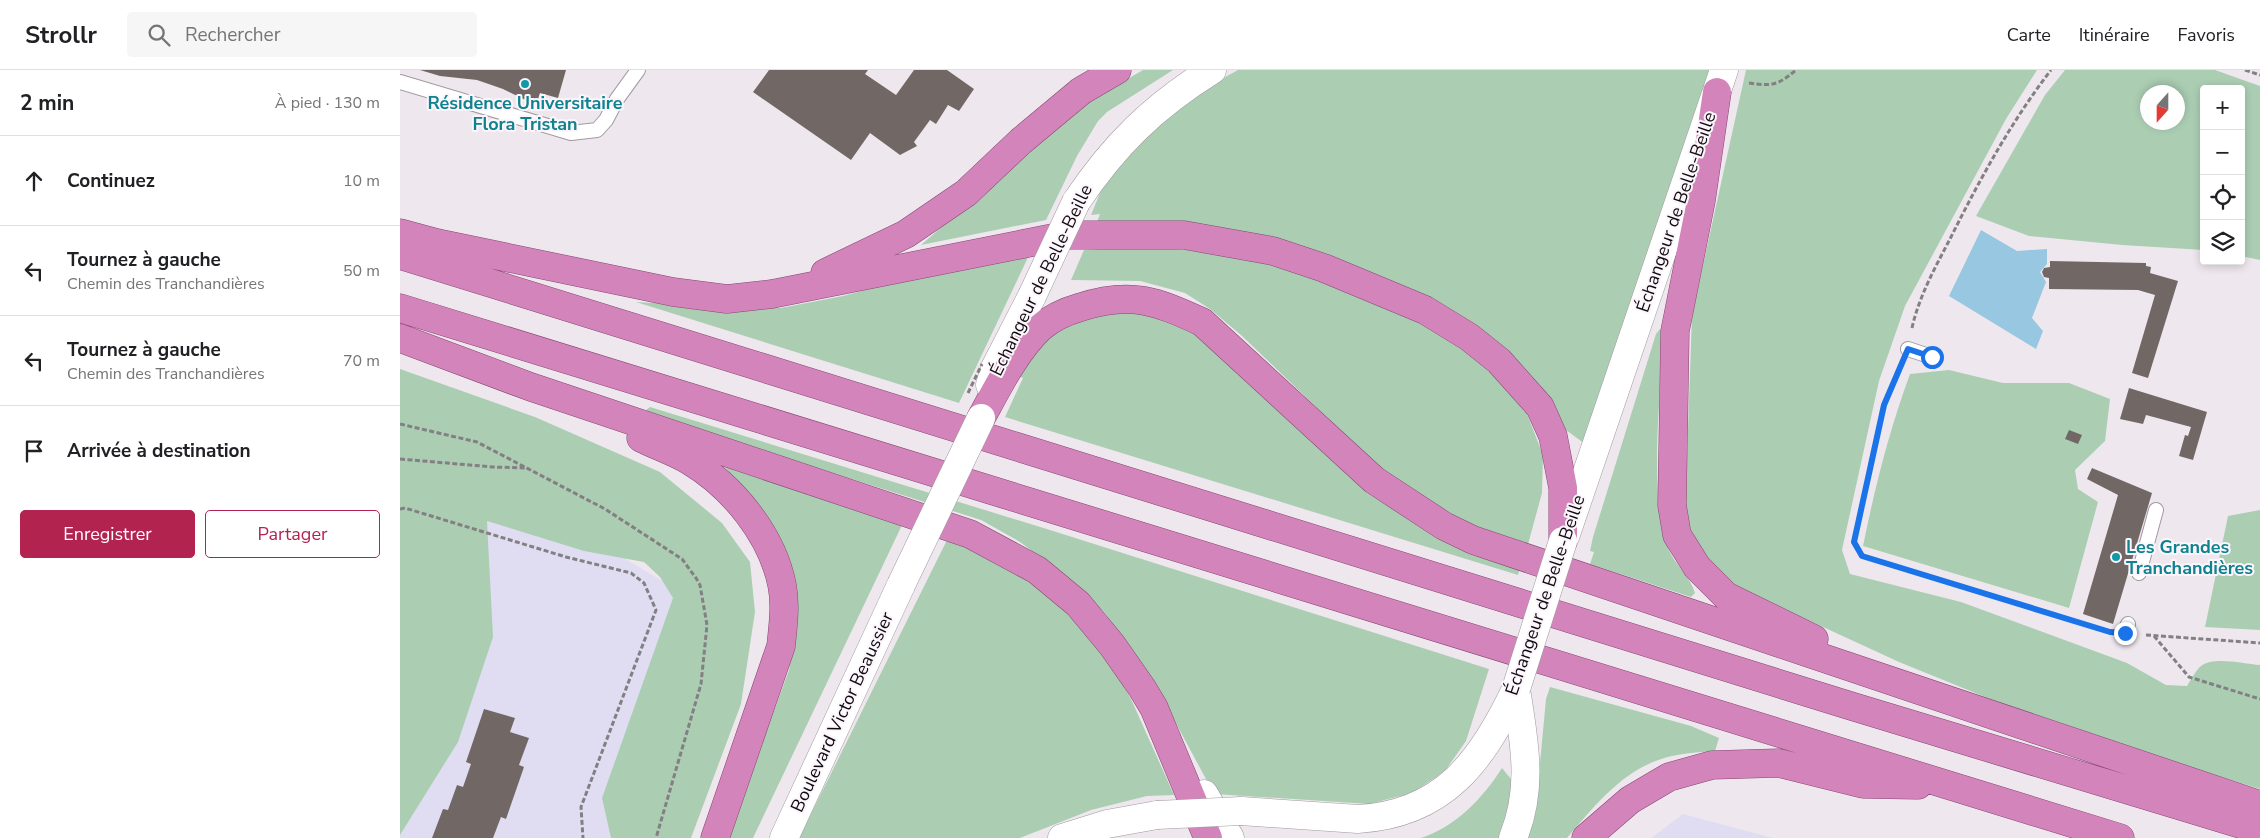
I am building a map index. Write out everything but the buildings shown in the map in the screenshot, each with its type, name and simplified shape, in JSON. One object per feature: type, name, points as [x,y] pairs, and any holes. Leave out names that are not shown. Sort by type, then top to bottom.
[{"type":"highway","points":[[772,294],[834,269],[906,234],[966,193],[1021,141],[1081,91],[1117,70]]},
{"type":"highway","points":[[1720,82],[1699,210],[1675,331],[1672,505],[1677,535],[1697,567],[1726,596],[1912,687]]},
{"type":"highway","points":[[400,233],[673,292],[727,299],[772,294],[1068,235],[1184,235],[1273,251],[1332,271],[1425,310],[1470,337],[1499,361],[1540,407],[1554,436],[1563,488],[1563,542]]},
{"type":"highway","points":[[400,255],[1851,706],[2260,830]]},
{"type":"highway","points":[[981,418],[1001,370],[1041,327],[1066,312],[1098,302],[1132,298],[1168,306],[1202,322],[1374,480],[1444,526],[1474,540],[2260,805]]},
{"type":"highway","points":[[400,308],[2120,838]]},
{"type":"highway","points":[[400,338],[531,387],[970,534],[1037,570],[1078,604],[1132,673],[1154,708],[1208,838]]},
{"type":"highway","points":[[531,387],[690,461],[740,503],[763,533],[775,561],[782,586],[784,614],[781,646],[715,838]]},
{"type":"highway","points":[[1586,838],[1630,800],[1669,777],[1712,765],[1779,763],[1863,784],[1950,785]]},
{"type":"street","name":"Échangeur de Belle-Beille","points":[[1001,370],[1032,296],[1076,202],[1095,174],[1137,126],[1176,92],[1212,70]]},
{"type":"street","name":"Échangeur de Belle-Beille","points":[[1062,838],[1108,824],[1157,814],[1242,811],[1358,819],[1377,818],[1417,807],[1436,797],[1468,767],[1492,735],[1516,688],[1563,542],[1720,82]]},
{"type":"street","name":"Boulevard Victor Beaussier","points":[[784,838],[901,585],[981,418]]},
{"type":"street","points":[[1513,838],[1525,801],[1527,772],[1516,688]]},
{"type":"street","points":[[1154,708],[1230,838]]},
{"type":"lane","points":[[400,82],[571,133],[584,133],[597,130],[606,120],[617,99],[638,70]]},
{"type":"lane","points":[[1908,349],[1932,357]]},
{"type":"lane","points":[[2139,573],[2156,510]]},
{"type":"path","points":[[1720,82],[1770,86],[1787,78],[1796,70]]},
{"type":"path","points":[[2051,70],[2024,104],[1972,195],[1924,290],[1908,349],[1884,405],[1854,542],[1862,556],[2110,632],[2126,628],[2154,635],[2260,643]]},
{"type":"path","points":[[2245,70],[2260,75]]},
{"type":"path","points":[[400,424],[477,442],[605,509],[682,559],[700,585],[707,625],[701,684],[656,838]]},
{"type":"path","points":[[400,459],[493,468],[526,468]]},
{"type":"path","points":[[400,509],[405,508],[566,557],[631,572],[644,583],[656,610],[581,807],[583,838]]},
{"type":"path","points":[[2154,635],[2189,677],[2260,699]]},
{"type":"shaded area","points":[[400,449],[517,494],[669,585],[683,609],[634,838],[400,838]]},
{"type":"shaded area","points":[[1683,814],[1773,838],[1651,838]]},
{"type":"green space","points":[[1143,70],[1173,70],[1107,112],[1098,121],[1077,156],[1046,220],[921,245],[1076,109]]},
{"type":"green space","points":[[1238,70],[1710,70],[1585,444],[1562,427],[1426,297],[1328,254],[1266,237],[1097,222],[1100,214],[1091,215],[1102,188],[1128,153],[1189,97]]},
{"type":"green space","points":[[1746,70],[2037,70],[2006,119],[1905,306],[1879,381],[1842,550],[1850,574],[1961,602],[2127,663],[2166,685],[2187,686],[2201,666],[2213,661],[2260,665],[2260,789],[2074,731],[1899,662],[1721,580],[1695,546],[1685,516],[1692,315]]},
{"type":"green space","points":[[2065,70],[2215,70],[2260,86],[2260,260],[2245,257],[2245,85],[2200,85],[2200,250],[2122,245],[2029,236],[1976,216],[2045,95]]},
{"type":"green space","points":[[1148,246],[1238,255],[1330,279],[1391,305],[1458,342],[1502,379],[1524,406],[1543,455],[1542,493],[1527,548],[1471,527],[1391,479],[1241,335],[1210,309],[1185,293],[1140,281],[1071,280],[1084,250]]},
{"type":"green space","points":[[1031,251],[959,403],[636,302],[781,308],[843,296],[917,276]]},
{"type":"green space","points":[[1129,307],[1196,328],[1335,457],[1521,565],[1518,575],[1005,417],[1023,378],[1016,375],[1032,351],[1060,326]]},
{"type":"green space","points":[[1660,329],[1664,332],[1657,471],[1662,525],[1668,548],[1693,587],[1695,593],[1691,597],[1590,564],[1594,552],[1590,551],[1593,537],[1656,334]]},
{"type":"green space","points":[[400,369],[535,417],[660,472],[722,523],[750,562],[755,612],[741,704],[691,838],[611,838],[602,798],[673,598],[660,577],[644,562],[584,551],[487,521],[493,637],[458,742],[400,835]]},
{"type":"green space","points":[[1949,370],[2003,383],[2069,383],[2110,399],[2105,441],[2075,470],[2078,489],[2098,502],[2069,608],[1863,546],[1883,459],[1910,374]]},
{"type":"green space","points":[[650,407],[1050,530],[1489,669],[1466,741],[1445,771],[1412,793],[1369,804],[1214,794],[1150,675],[1104,612],[1064,575],[1020,542],[981,520],[653,416],[646,410]]},
{"type":"green space","points":[[722,464],[903,523],[753,838],[728,838],[789,670],[798,618],[791,575],[751,497]]},
{"type":"green space","points":[[2260,510],[2260,630],[2205,627],[2228,516]]},
{"type":"green space","points":[[950,534],[1043,589],[1098,641],[1131,699],[1174,795],[1147,796],[1091,810],[1020,838],[799,838]]},
{"type":"green space","points":[[1550,687],[1691,726],[1719,738],[1715,751],[1672,756],[1640,768],[1613,788],[1567,838],[1526,838],[1536,768],[1540,763],[1546,699]]},
{"type":"green space","points":[[1502,768],[1515,784],[1502,838],[1421,838],[1457,819],[1486,790]]},
{"type":"water","points":[[1981,230],[2017,251],[2047,249],[2047,264],[2040,272],[2046,282],[2032,318],[2043,331],[2036,349],[1949,296]]},
{"type":"place","name":"Résidence Universitaire Flora Tristan","points":[[525,84]]},
{"type":"place","name":"Les Grandes Tranchandières","points":[[2116,557]]},
{"type":"route","points":[[1932,357],[1908,349],[1884,405],[1854,542],[1862,556],[2110,632],[2125,633]]}]
